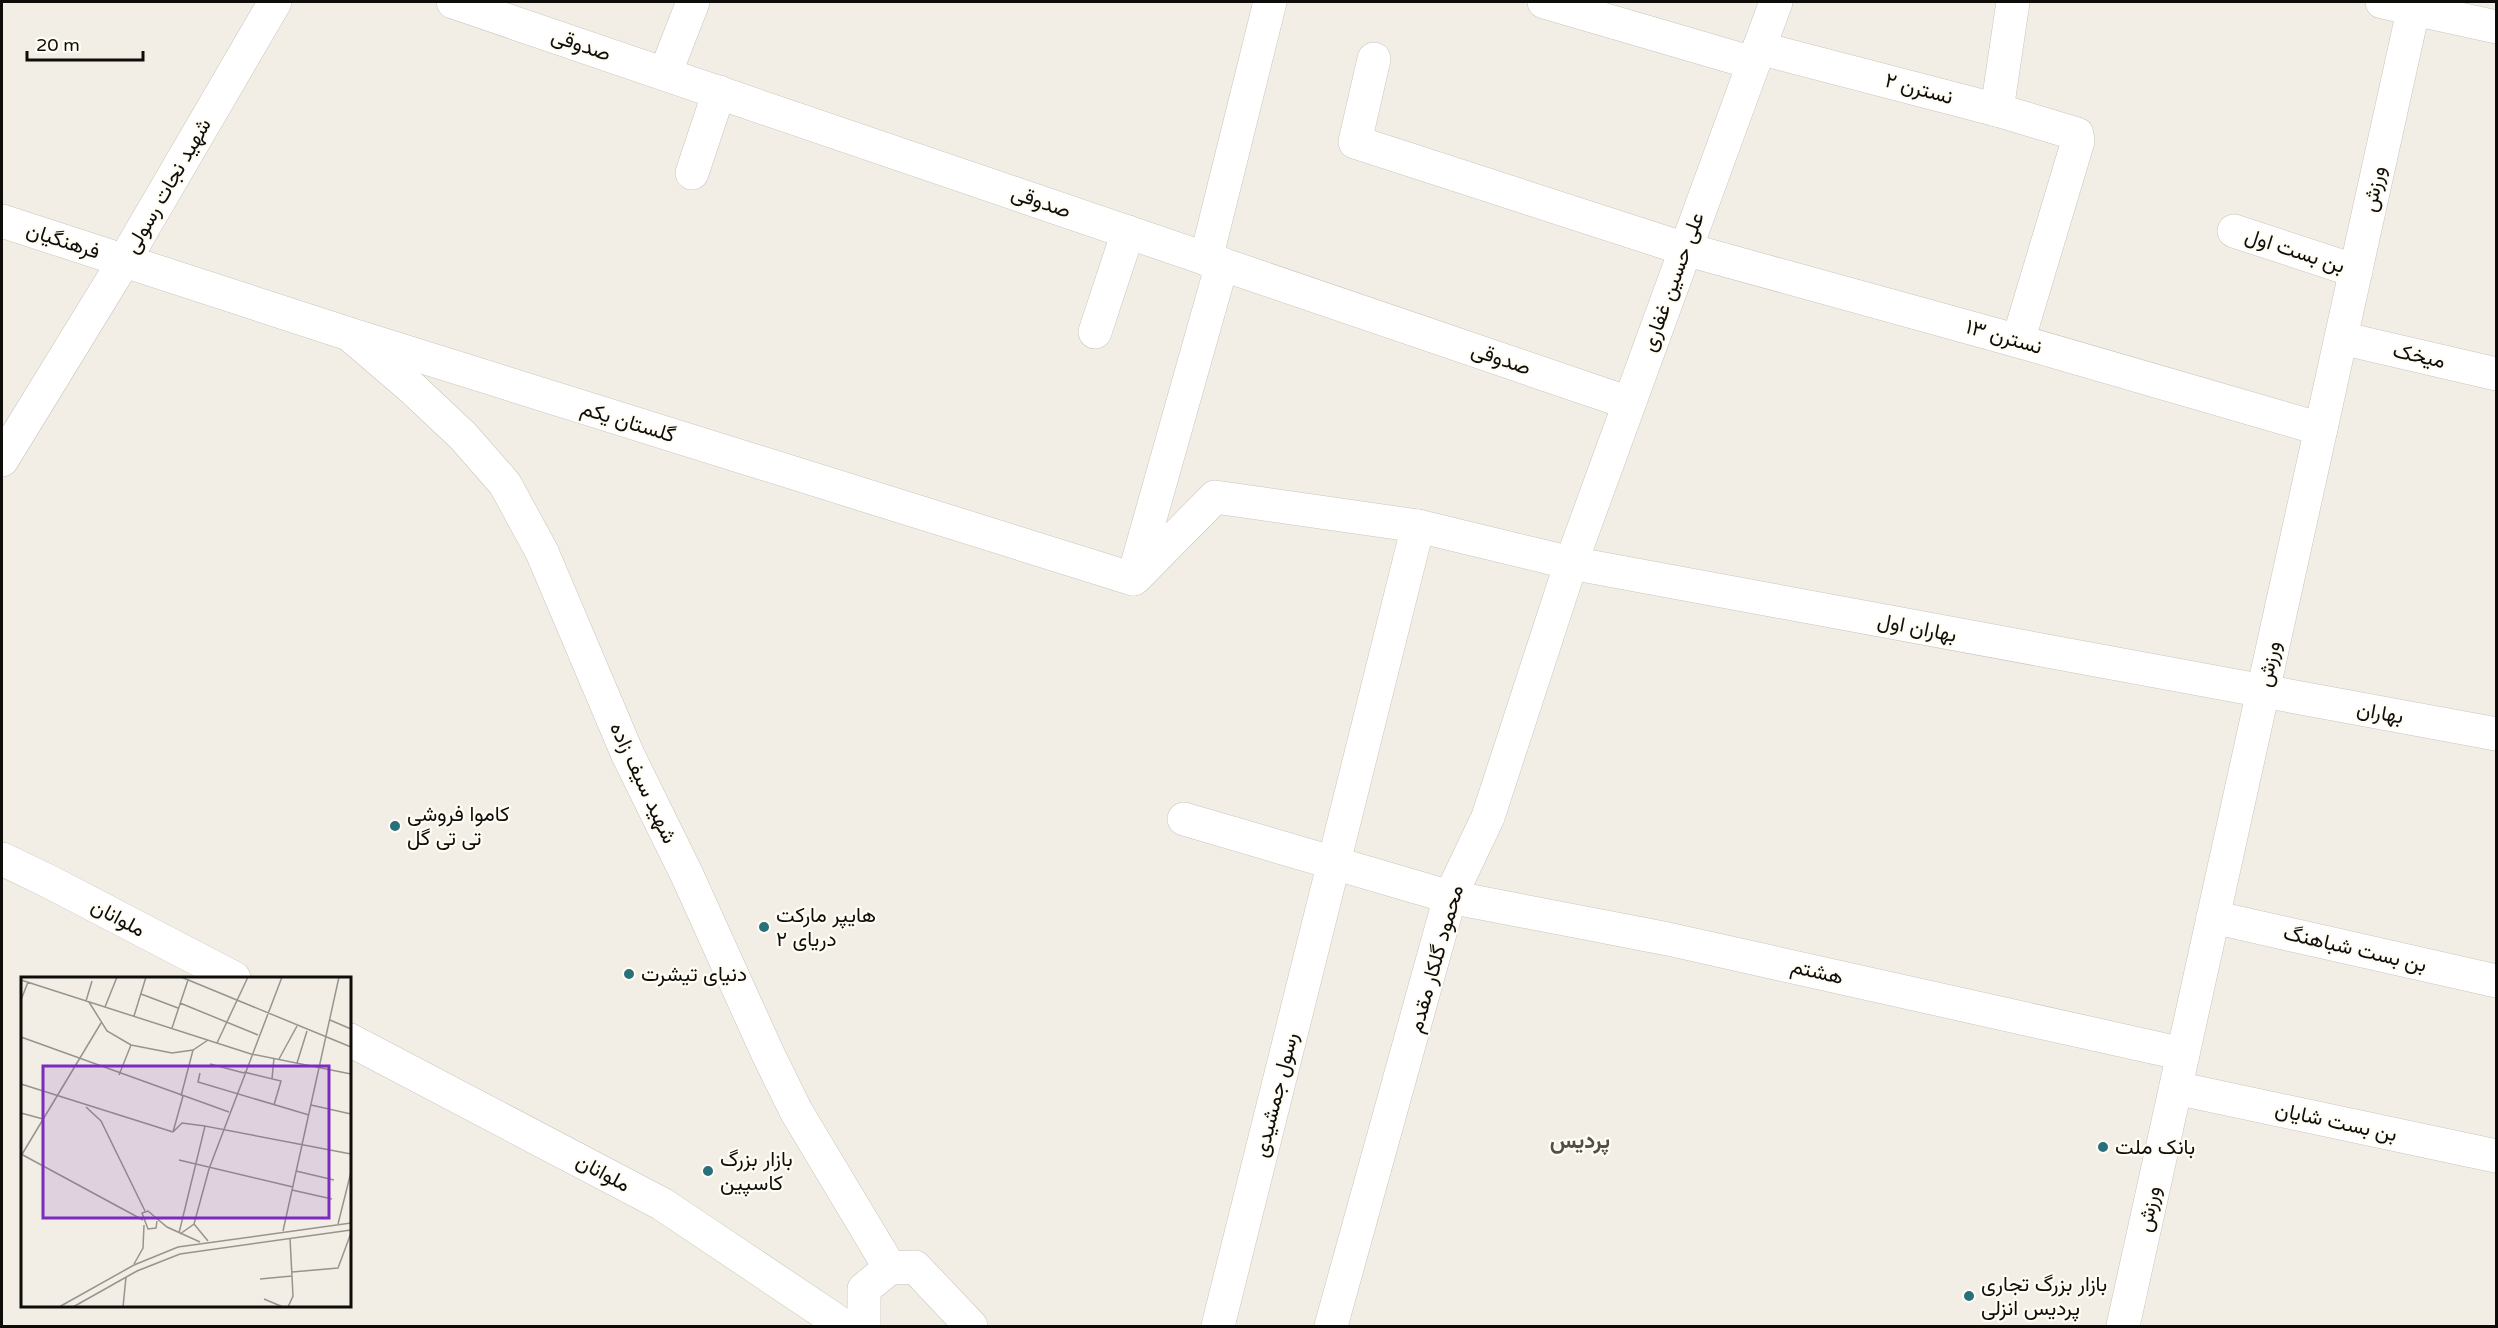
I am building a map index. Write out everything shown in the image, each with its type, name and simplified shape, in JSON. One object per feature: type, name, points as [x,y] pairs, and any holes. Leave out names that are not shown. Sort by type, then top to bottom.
[{"type":"street","name":"شهید نجات رسولی","points":[[2,460],[124,261],[275,2]]},
{"type":"street","name":"صدوقی","points":[[453,2],[1629,403]]},
{"type":"street","points":[[665,74],[693,2]]},
{"type":"street","points":[[1133,579],[1214,262],[1270,2]]},
{"type":"street","name":"نسترن ۲","points":[[1544,2],[1756,55],[1997,110],[2074,131],[2078,134],[2078,141],[2018,341]]},
{"type":"street","name":"علی حسین غفاری","points":[[1571,563],[1776,2]]},
{"type":"street","points":[[1997,110],[2013,2]]},
{"type":"street","points":[[2382,2],[2415,5],[2496,27]]},
{"type":"street","name":"ورزش","points":[[2123,1326],[2415,5]]},
{"type":"street","name":"نسترن ۱۳","points":[[1374,59],[1355,142],[1685,249],[2018,341],[2321,429]]},
{"type":"street","points":[[692,172],[719,92]]},
{"type":"street","name":"فرهنگیان","points":[[2,221],[124,261]]},
{"type":"street","name":"بن بست اول","points":[[2234,231],[2356,271]]},
{"type":"street","points":[[1095,332],[1128,232]]},
{"type":"street","name":"گلستان یکم","points":[[124,261],[349,334],[1133,579]]},
{"type":"street","name":"شهید سیف زاده","points":[[349,334],[454,428],[505,484],[542,552],[628,755],[687,875],[796,1111],[890,1268]]},
{"type":"street","name":"میخک","points":[[2341,339],[2496,374]]},
{"type":"street","name":"بهاران اول","points":[[1133,579],[1215,497],[1418,526],[1571,563],[2263,693]]},
{"type":"street","name":"رسول جمشیدی","points":[[1218,1326],[1418,526]]},
{"type":"street","name":"محمود گلکار مقدم","points":[[1331,1326],[1450,897],[1488,817],[1571,563]]},
{"type":"street","name":"بهاران","points":[[2263,693],[2496,734]]},
{"type":"street","name":"هشتم","points":[[1184,819],[1450,897],[1668,939],[2183,1054]]},
{"type":"street","name":"ملوانان","points":[[2,860],[50,882],[232,977]]},
{"type":"street","name":"بن بست شباهنگ","points":[[2213,917],[2496,981]]},
{"type":"street","name":"ملوانان","points":[[351,1041],[662,1204],[844,1326]]},
{"type":"street","name":"بن بست شایان","points":[[2176,1088],[2496,1156]]},
{"type":"street","points":[[864,1326],[864,1289],[890,1268],[915,1267],[970,1326]]},
{"type":"place","name":"کاموا فروشی تی تی گل","points":[[395,826]]},
{"type":"place","name":"هایپر مارکت دریای ۲","points":[[764,927]]},
{"type":"place","name":"دنیای تیشرت","points":[[629,974]]},
{"type":"place","name":"بانک ملت","points":[[2103,1147]]},
{"type":"place","name":"بازار بزرگ کاسپین","points":[[708,1171]]},
{"type":"place","name":"بازار بزرگ تجاری پردیس انزلی","points":[[1969,1296]]},
{"type":"district","name":"پردیس","points":[[1580,1141]]}]
